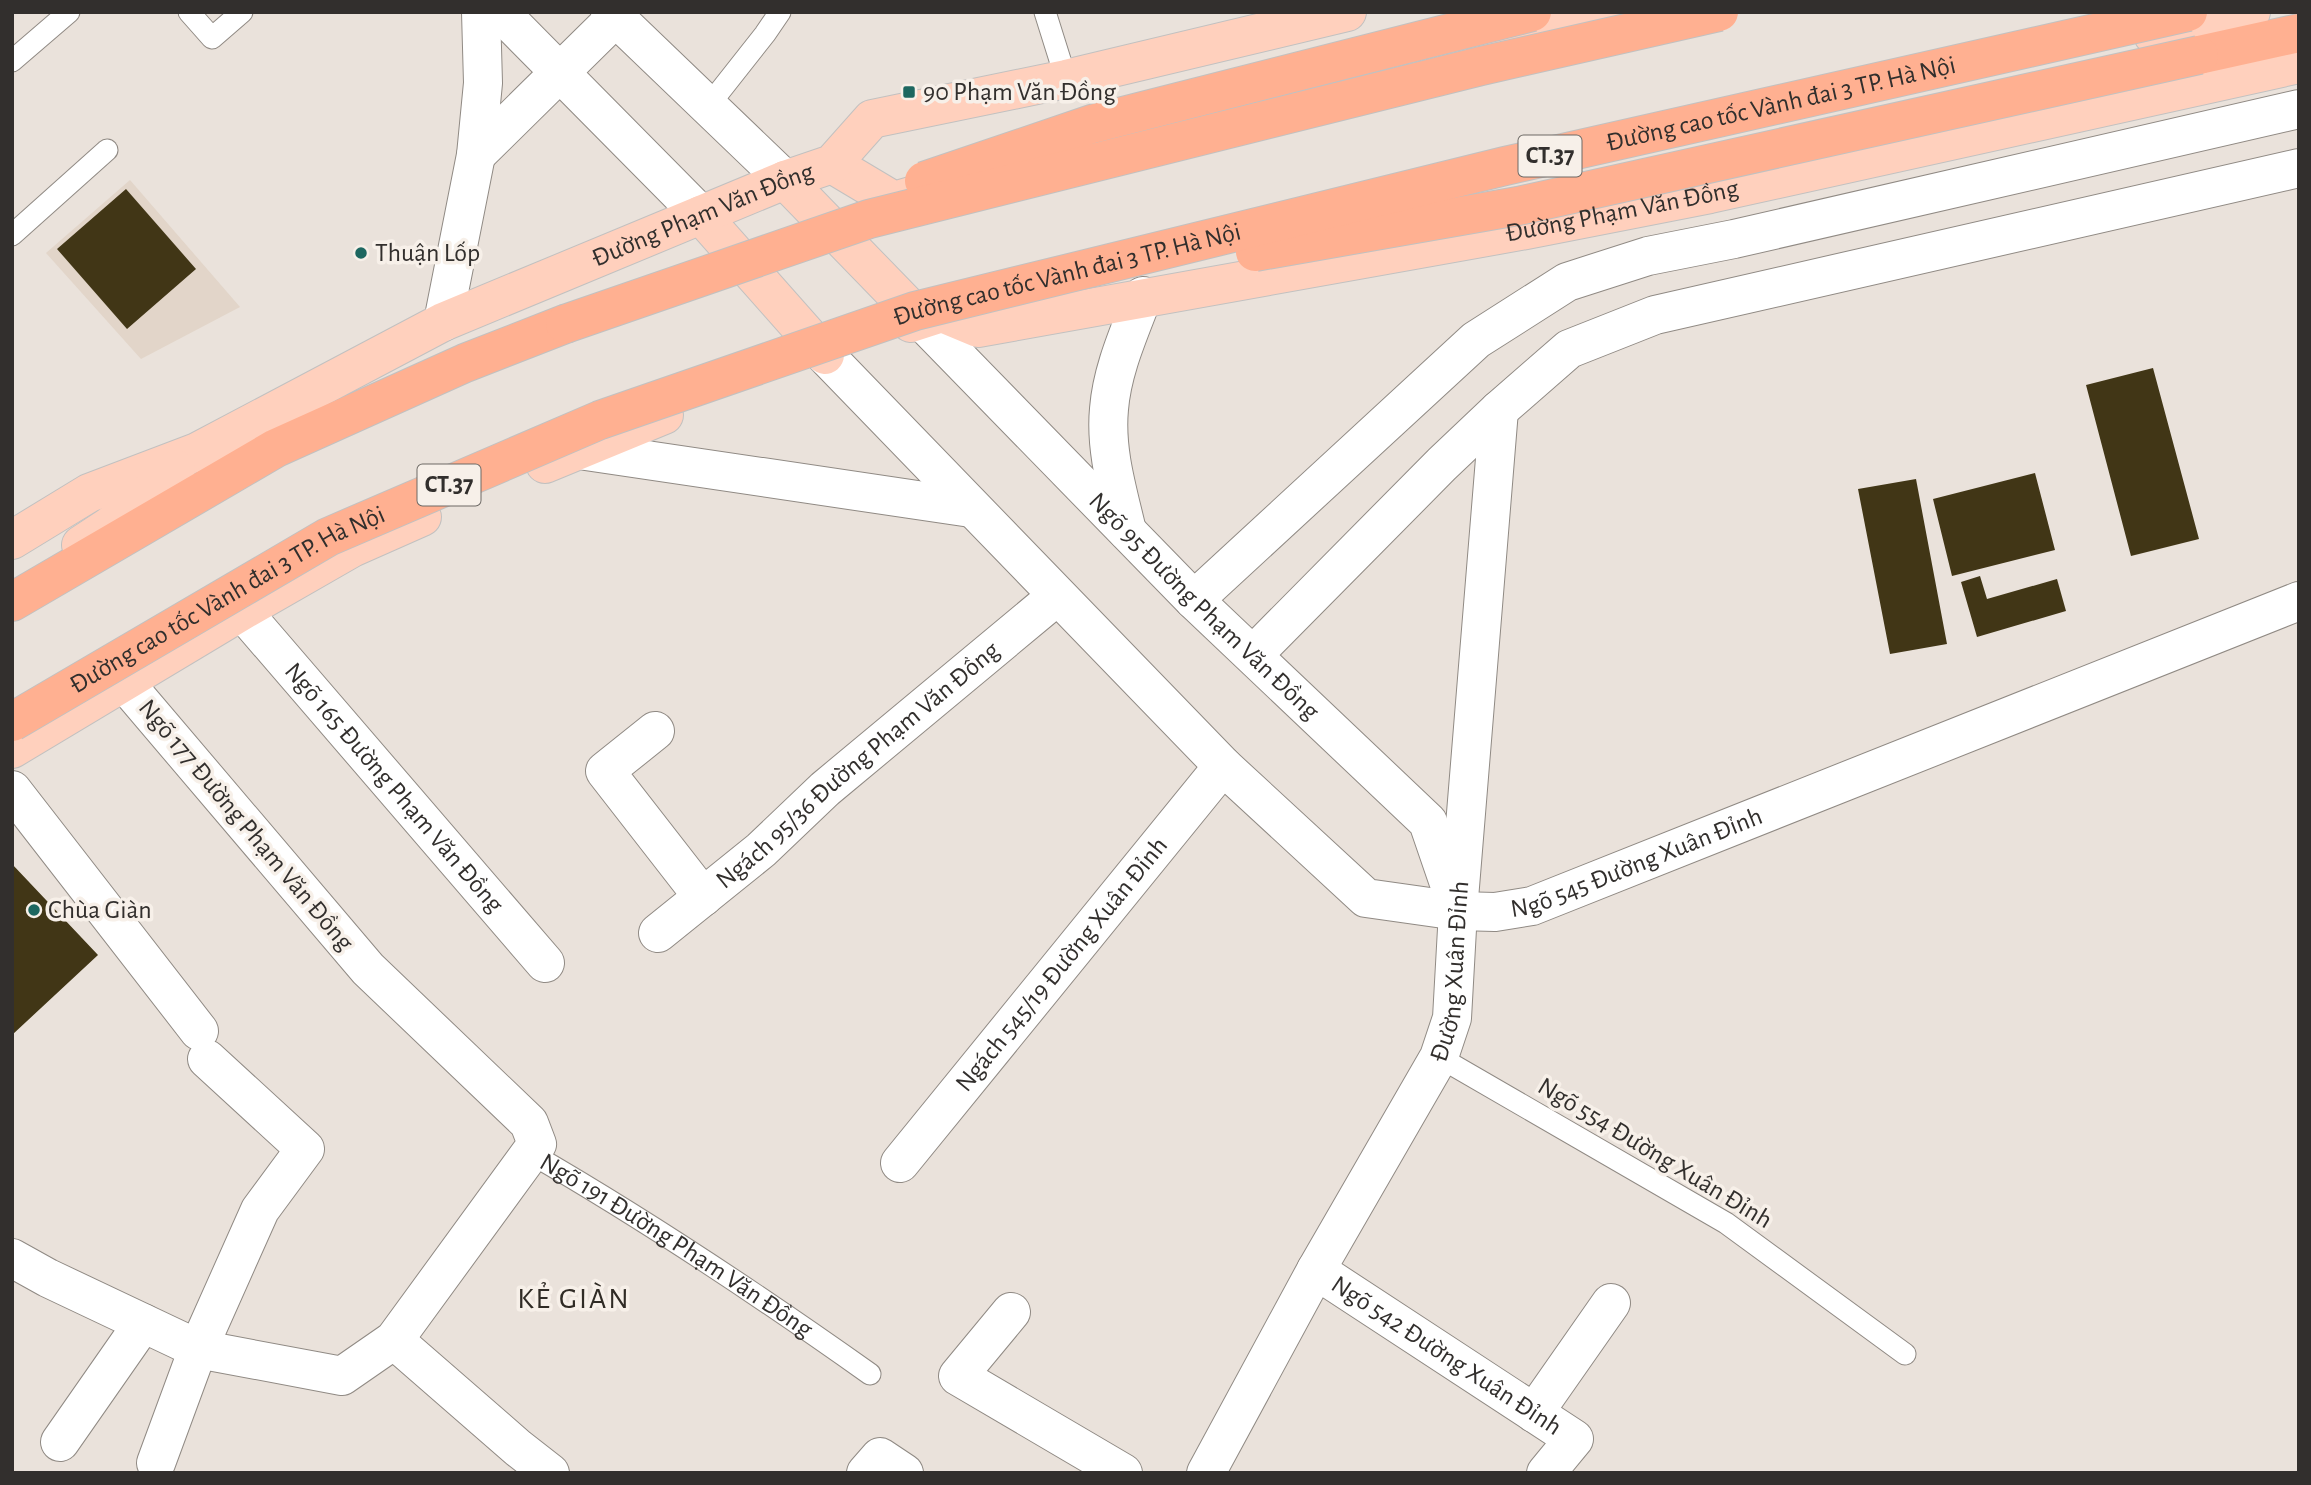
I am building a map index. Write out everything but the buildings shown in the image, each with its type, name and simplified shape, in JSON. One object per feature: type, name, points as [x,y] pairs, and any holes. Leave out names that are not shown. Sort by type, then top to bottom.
[{"type":"highway","points":[[12,602],[276,447],[465,363],[865,202],[1092,124],[1532,12]]},
{"type":"highway","points":[[565,324],[869,219],[1468,69],[1719,12]]},
{"type":"highway","name":"Đường cao tốc Vành đai 3 TP. Hà Nội","points":[[12,722],[328,537],[600,420],[925,315],[1505,166],[2189,12]]},
{"type":"highway","points":[[925,315],[1518,206],[2299,33]]},
{"type":"main road","name":"Đường Phạm Văn Đồng","points":[[12,540],[89,492],[197,452],[443,322],[785,180],[832,164],[872,119],[1066,79],[1347,12]]},
{"type":"main road","points":[[832,164],[894,201],[1096,141],[1480,43],[1615,12]]},
{"type":"main road","name":"Đường Phạm Văn Đồng","points":[[925,315],[960,286],[1710,135],[2251,12]]},
{"type":"main road","name":"Đường Phạm Văn Đồng","points":[[925,315],[978,328],[1143,296],[1525,230],[1710,194],[2299,64]]},
{"type":"main road","points":[[12,749],[352,548],[579,450],[925,315],[785,180]]},
{"type":"main road","points":[[701,215],[825,355]]},
{"type":"main road","name":"Đường Phạm Văn Đồng","points":[[12,587],[110,526],[197,452]]},
{"type":"street","points":[[443,322],[476,155],[483,83],[481,12]]},
{"type":"street","points":[[500,12],[701,215]]},
{"type":"street","points":[[476,155],[613,15],[785,180]]},
{"type":"street","name":"Đường Phạm Văn Đồng","points":[[1194,600],[1476,340],[1567,282],[1648,256],[1734,239],[2299,109]]},
{"type":"street","points":[[1252,655],[1499,410],[1569,349],[1655,315],[2299,168]]},
{"type":"street","points":[[1127,531],[1111,458],[1109,410],[1118,360],[1143,296]]},
{"type":"street","name":"Ngõ 95 Đường Phạm Văn Đồng","points":[[925,315],[1194,600],[1428,822],[1458,911]]},
{"type":"street","points":[[825,355],[1057,596]]},
{"type":"street","name":"Đường Xuân Đỉnh","points":[[1206,1473],[1316,1270],[1439,1057],[1452,1018],[1458,911],[1499,410]]},
{"type":"street","points":[[579,450],[971,508]]},
{"type":"street","name":"Ngõ 545 Đường Xuân Đỉnh","points":[[1057,596],[1223,766],[1366,898],[1458,911],[1494,912],[1532,906],[2299,601]]},
{"type":"street","name":"Ngách 95/36 Đường Phạm Văn Đồng","points":[[658,933],[761,849],[825,789],[1057,596]]},
{"type":"street","name":"Ngõ 165 Đường Phạm Văn Đồng","points":[[242,611],[545,962]]},
{"type":"street","name":"Ngõ 177 Đường Phạm Văn Đồng","points":[[124,682],[368,969],[529,1123],[537,1144],[530,1153]]},
{"type":"street","points":[[655,731],[605,771],[703,897]]},
{"type":"street","name":"Ngách 545/19 Đường Xuân Đỉnh","points":[[900,1163],[1223,766]]},
{"type":"street","points":[[12,790],[203,1045],[305,1149],[260,1210],[198,1349],[156,1463]]},
{"type":"street","name":"Ngõ 191 Đường Phạm Văn Đồng","points":[[12,1258],[48,1278],[198,1349],[342,1377],[394,1340],[530,1153]]},
{"type":"street","name":"Ngõ 542 Đường Xuân Đỉnh","points":[[1316,1270],[1574,1439],[1546,1473]]},
{"type":"street","points":[[1534,1413],[1611,1303]]},
{"type":"street","points":[[1011,1312],[958,1376],[1123,1473]]},
{"type":"street","points":[[60,1442],[143,1323]]},
{"type":"street","points":[[394,1340],[550,1473]]},
{"type":"street","points":[[866,1473],[880,1457],[904,1473]]},
{"type":"lane","points":[[12,61],[69,12]]},
{"type":"lane","points":[[190,12],[212,38],[242,12]]},
{"type":"lane","points":[[709,105],[779,12]]},
{"type":"lane","points":[[1045,12],[1066,79]]},
{"type":"lane","points":[[12,235],[107,150]]},
{"type":"lane","name":"Ngõ 554 Đường Xuân Đỉnh","points":[[1439,1057],[1726,1223],[1905,1354]]},
{"type":"lane","name":"Ngõ 191 Đường Phạm Văn Đồng","points":[[530,1153],[734,1279],[870,1374]]},
{"type":"shaded area","points":[[130,180],[240,307],[141,359],[46,253]]},
{"type":"place","name":"90 Phạm Văn Đồng","points":[[909,92]]},
{"type":"place","name":"Thuận Lốp","points":[[361,253]]},
{"type":"place","name":"Chùa Giàn","points":[[34,910]]},
{"type":"district","name":"KẺ GIÀN","points":[[574,1299]]}]
